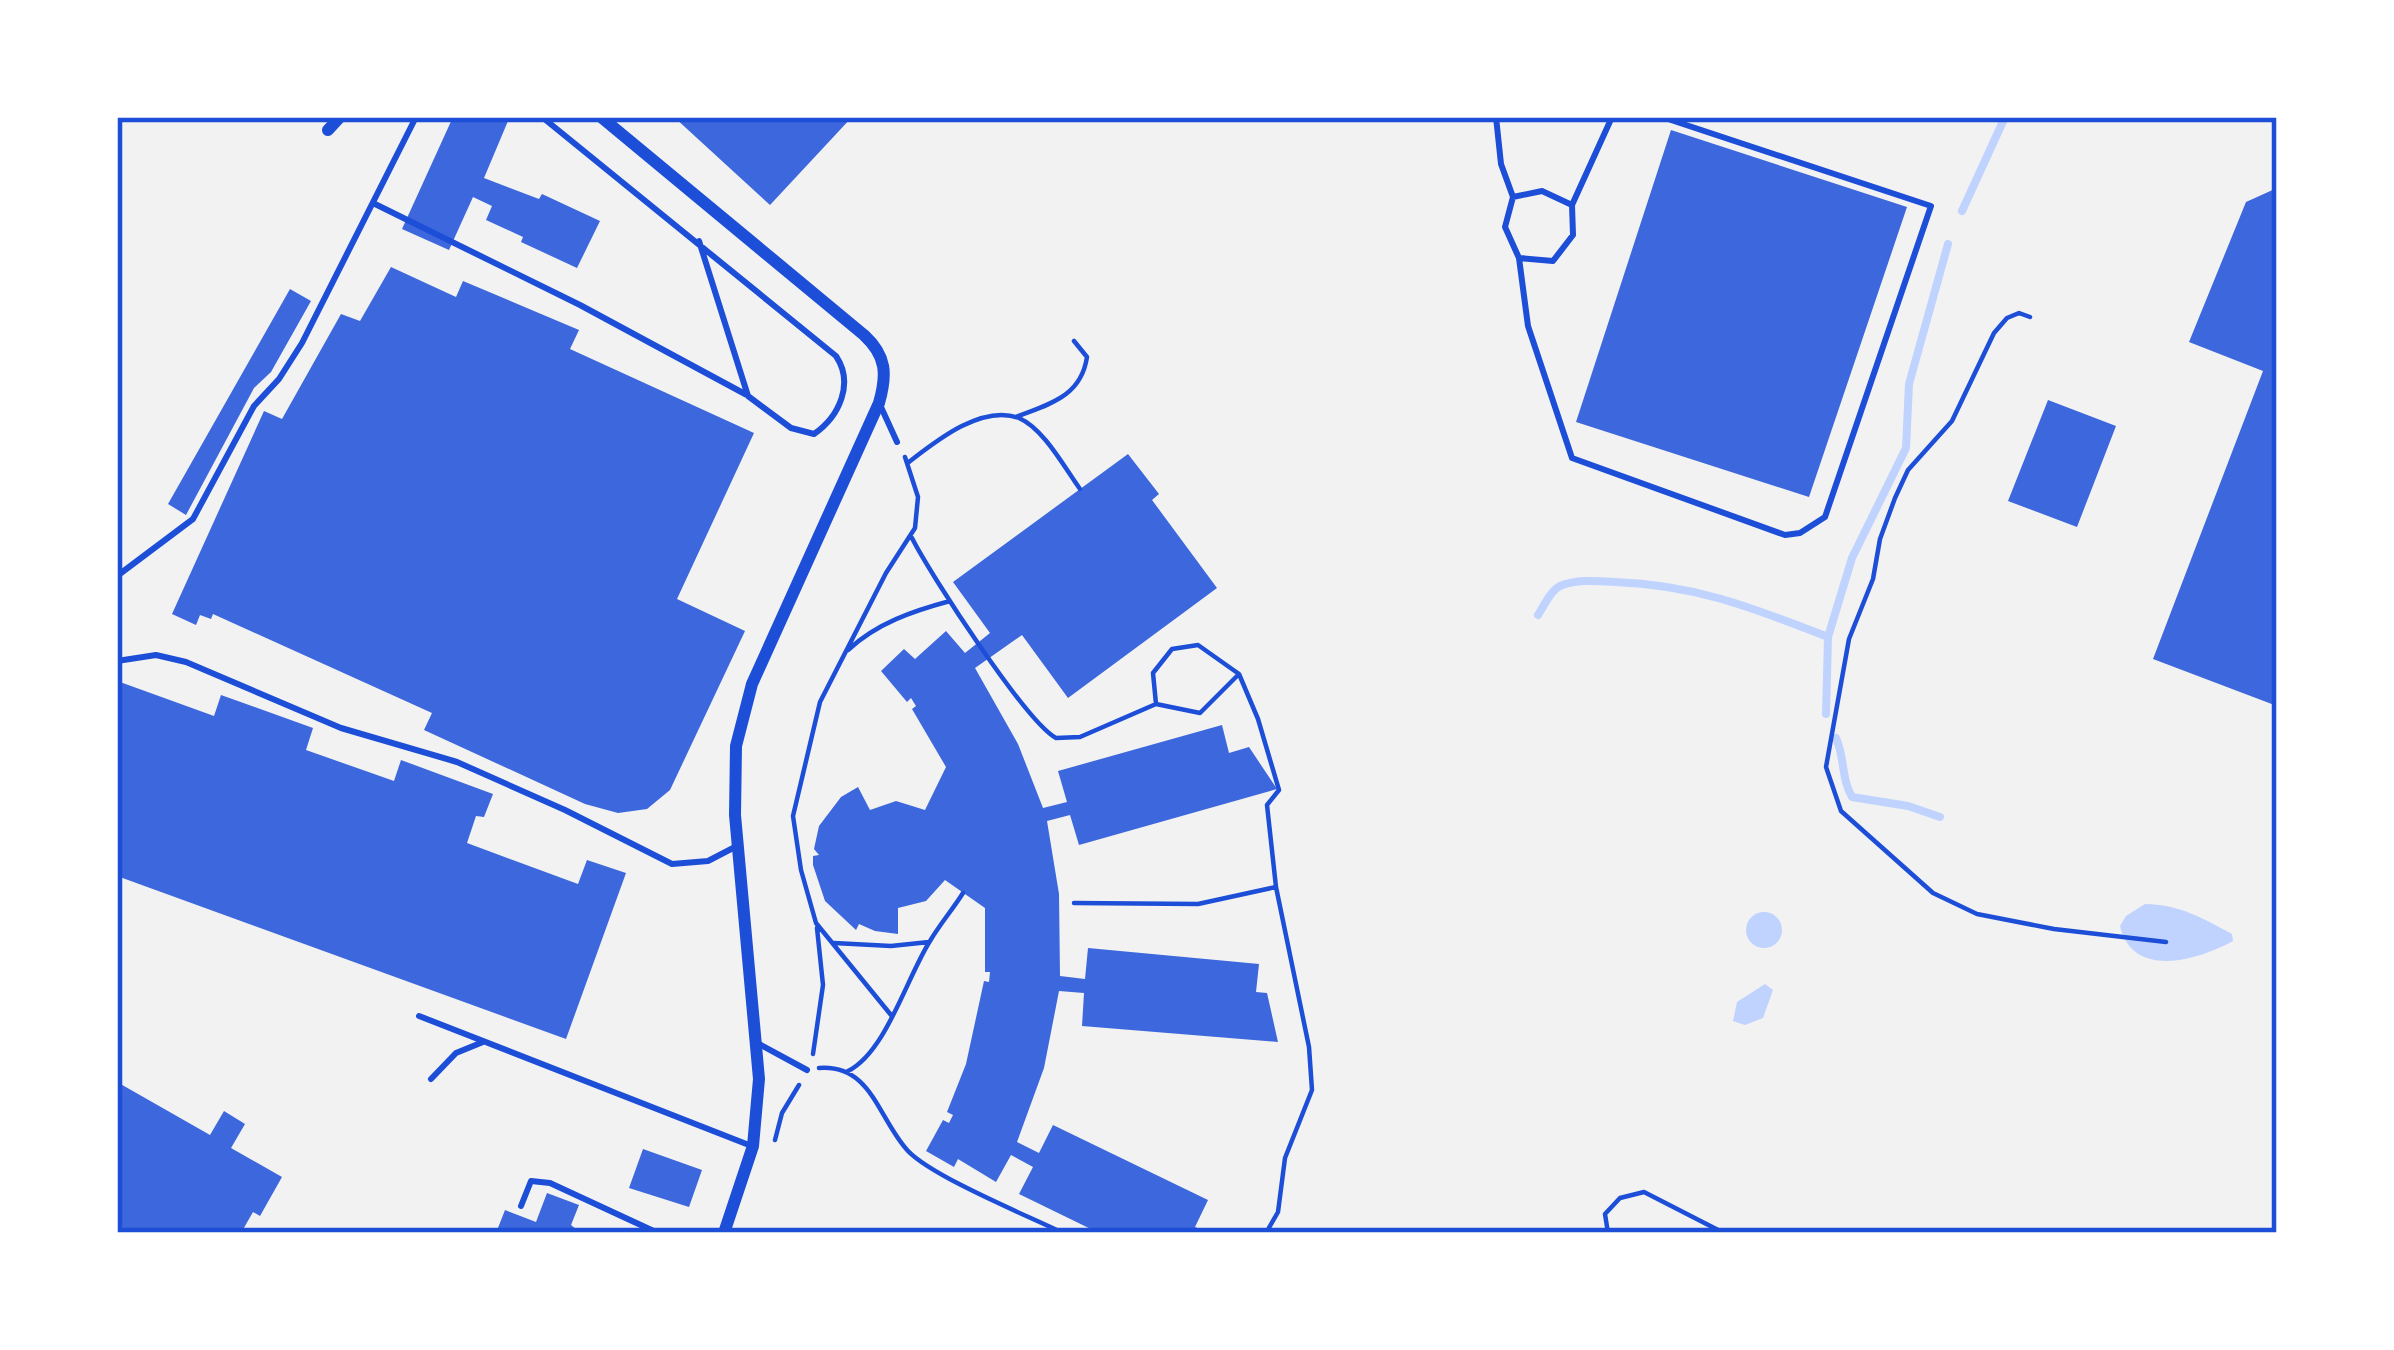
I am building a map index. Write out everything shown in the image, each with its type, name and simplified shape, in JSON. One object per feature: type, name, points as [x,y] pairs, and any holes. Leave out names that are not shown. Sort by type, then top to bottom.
[{"type":"street","points":[[328,130],[340,117]]},
{"type":"street","points":[[602,117],[874,344],[885,365],[879,403],[752,684],[736,746],[738,846],[759,1044],[758,1120],[724,1233]]},
{"type":"lane","points":[[117,577],[194,519],[254,406],[302,343],[416,117]]},
{"type":"lane","points":[[373,202],[580,304],[748,396],[791,428],[814,434],[829,424],[846,388],[845,370],[836,356],[542,117]]},
{"type":"lane","points":[[1496,117],[1501,164],[1513,197],[1505,226],[1520,258],[1528,326],[1572,458],[1785,536],[1800,533],[1825,517],[1931,206],[1662,117]]},
{"type":"lane","points":[[1520,258],[1553,261],[1573,235],[1572,205],[1612,117]]},
{"type":"lane","points":[[1513,197],[1542,191],[1572,205]]},
{"type":"lane","points":[[699,241],[748,396]]},
{"type":"lane","points":[[879,403],[898,442]]},
{"type":"lane","points":[[117,662],[156,655],[186,662],[341,728],[458,762],[672,864],[708,861],[738,846]]},
{"type":"lane","points":[[419,1016],[753,1146]]},
{"type":"lane","points":[[431,1079],[456,1053],[486,1040]]},
{"type":"lane","points":[[759,1044],[807,1070]]},
{"type":"lane","points":[[521,1206],[531,1181],[550,1183],[658,1233]]},
{"type":"path","points":[[2030,317],[2019,313],[2007,318],[1994,333],[1952,421],[1908,470],[1895,498],[1880,539],[1873,579],[1849,639],[1826,767],[1840,811],[1933,893],[1977,914],[2166,942]]},
{"type":"path","points":[[908,462],[962,426],[987,418],[1016,417],[1063,400],[1080,379],[1087,356],[1074,341]]},
{"type":"path","points":[[1016,417],[1033,428],[1080,489]]},
{"type":"path","points":[[772,1151],[782,1113],[817,1042],[823,985],[816,923],[804,886],[793,816],[820,702],[886,573],[912,538],[918,497],[898,442]]},
{"type":"path","points":[[912,538],[950,601],[1048,734],[1065,740],[1080,736],[1156,704],[1200,713],[1239,674]]},
{"type":"path","points":[[843,655],[877,628],[950,601]]},
{"type":"path","points":[[1156,704],[1153,673],[1172,649],[1198,645],[1239,674],[1280,790],[1267,805],[1276,887],[1309,1047],[1312,1090],[1286,1158],[1278,1212],[1266,1233]]},
{"type":"path","points":[[1074,903],[1198,904],[1276,887]]},
{"type":"path","points":[[848,1071],[868,1057],[929,942],[963,893]]},
{"type":"path","points":[[816,923],[891,1015]]},
{"type":"path","points":[[832,943],[891,946],[929,942]]},
{"type":"path","points":[[807,1070],[833,1067],[848,1071],[871,1093],[913,1156],[1063,1233]]},
{"type":"path","points":[[1608,1233],[1605,1214],[1620,1198],[1644,1192],[1724,1233]]},
{"type":"water","points":[[2145,904],[2191,913],[2232,934],[2233,941],[2185,959],[2168,961],[2138,954],[2120,926]]},
{"type":"water","points":[[1764,912],[1777,917],[1782,930],[1777,943],[1764,948],[1751,943],[1746,930],[1751,917]]},
{"type":"water","points":[[1765,984],[1773,990],[1763,1018],[1745,1025],[1733,1021],[1737,1002]]},
{"type":"building","points":[[453,117],[508,121],[484,178],[539,199],[542,194],[600,221],[577,268],[486,220],[492,206],[473,197],[449,250],[402,229]]},
{"type":"building","points":[[674,117],[852,117],[770,205]]},
{"type":"building","points":[[1671,130],[1907,207],[1809,497],[1576,422]]},
{"type":"building","points":[[2277,188],[2277,706],[2153,659],[2263,371],[2189,342],[2246,202]]},
{"type":"building","points":[[391,267],[456,297],[463,281],[579,330],[570,349],[754,433],[677,599],[745,631],[670,790],[647,809],[618,813],[585,804],[424,730],[432,713],[213,614],[211,619],[200,615],[196,625],[172,614],[264,411],[282,419],[341,314],[360,321]]},
{"type":"building","points":[[290,289],[311,301],[271,372],[254,388],[186,515],[168,504]]},
{"type":"building","points":[[2048,400],[2116,426],[2077,527],[2008,501]]},
{"type":"building","points":[[1128,454],[1159,494],[1152,500],[1217,588],[1068,698],[1022,635],[975,668],[1018,744],[1043,808],[1067,802],[1058,771],[1222,725],[1229,753],[1249,747],[1277,789],[1079,845],[1070,815],[1047,821],[1059,894],[1060,976],[1085,979],[1088,948],[1259,964],[1256,992],[1267,993],[1278,1042],[1082,1026],[1084,993],[1059,991],[1044,1068],[1017,1142],[1039,1153],[1053,1125],[1208,1200],[1195,1227],[1210,1233],[1099,1233],[1019,1194],[1033,1167],[1011,1155],[996,1182],[958,1159],[954,1167],[926,1151],[943,1120],[949,1123],[953,1115],[947,1112],[966,1064],[984,981],[989,982],[985,908],[945,880],[926,901],[898,908],[898,934],[859,924],[856,930],[825,901],[813,865],[813,856],[819,855],[814,849],[819,826],[841,797],[858,787],[870,810],[896,801],[925,810],[946,767],[912,709],[916,706],[911,698],[907,702],[881,671],[904,649],[915,659],[946,631],[965,653],[990,633],[953,582]]},
{"type":"building","points":[[120,682],[214,716],[221,695],[313,728],[306,750],[394,781],[401,760],[493,794],[484,817],[476,816],[467,843],[578,884],[587,860],[626,873],[566,1039],[117,876]]},
{"type":"building","points":[[117,1082],[210,1135],[224,1111],[245,1124],[231,1148],[282,1177],[260,1216],[253,1212],[241,1233],[117,1233]]},
{"type":"building","points":[[643,1149],[702,1170],[689,1207],[629,1188]]},
{"type":"building","points":[[547,1193],[579,1205],[571,1225],[581,1233],[496,1233],[505,1210],[536,1222]]},
{"type":"waterway","points":[[1962,211],[2005,117]]},
{"type":"waterway","points":[[1826,714],[1828,637],[1852,558],[1906,448],[1909,384],[1948,244]]},
{"type":"waterway","points":[[1538,615],[1553,591],[1566,584],[1645,584],[1724,600],[1828,637]]},
{"type":"waterway","points":[[1836,738],[1852,797],[1908,806],[1940,817]]}]
